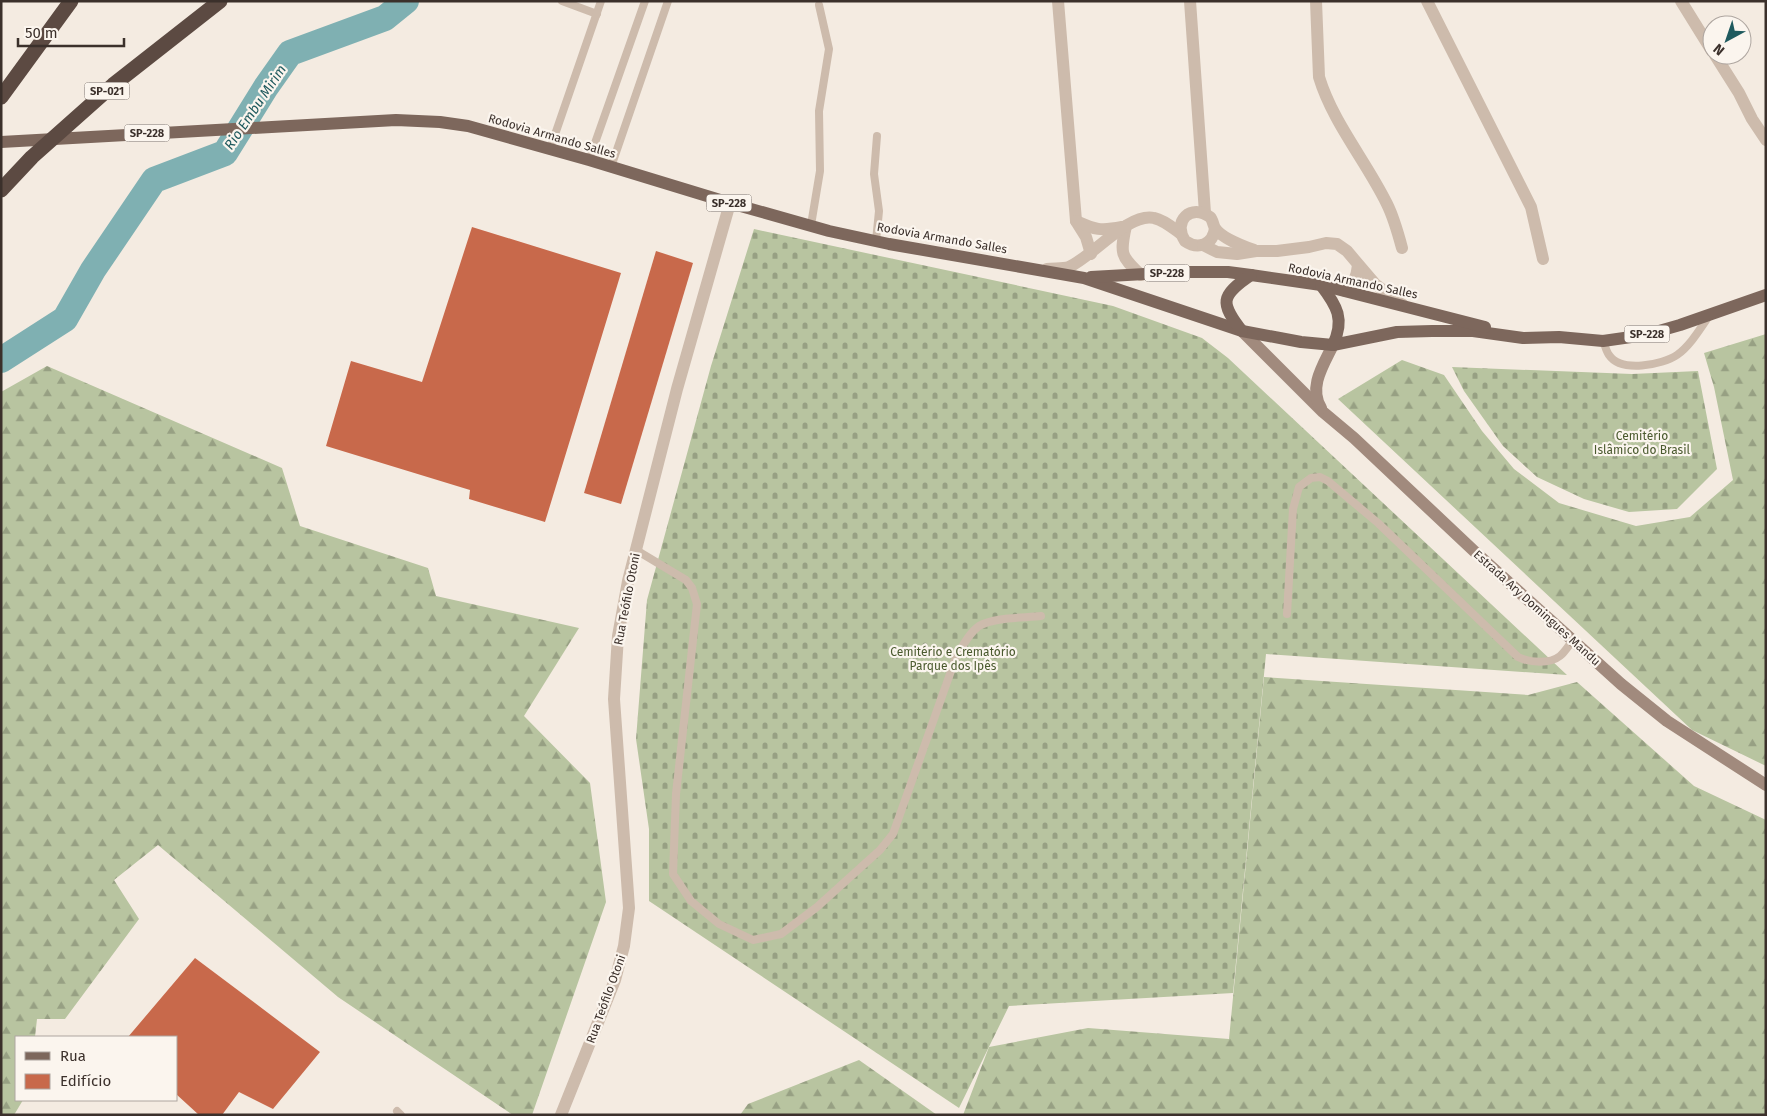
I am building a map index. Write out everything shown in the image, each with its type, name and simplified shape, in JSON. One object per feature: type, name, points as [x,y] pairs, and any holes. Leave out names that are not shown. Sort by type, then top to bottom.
[{"type":"highway","points":[[1,97],[71,1]]},
{"type":"highway","name":"SP-021","points":[[1,190],[32,157],[113,86],[220,1]]},
{"type":"main road","name":"Rodovia Armando Salles","points":[[1,142],[396,120],[440,122],[468,126],[811,226],[876,241],[1084,278],[1242,332],[1301,342],[1333,345],[1397,332],[1473,331],[1523,338],[1559,337],[1603,341],[1645,335],[1766,295]]},
{"type":"main road","name":"Rodovia Armando Salles","points":[[1084,278],[1181,272],[1228,272],[1251,275],[1321,285],[1461,320],[1523,338]]},
{"type":"main road","points":[[1242,332],[1229,314],[1225,304],[1234,289],[1251,275]]},
{"type":"main road","points":[[1321,285],[1334,304],[1339,318],[1338,333],[1333,345]]},
{"type":"street","points":[[1058,1],[1076,221],[1086,237],[1091,254]]},
{"type":"street","points":[[1036,269],[1067,268],[1091,254],[1126,226],[1139,219],[1148,217],[1162,221],[1181,234],[1185,241],[1195,246],[1203,245],[1212,239],[1215,228],[1214,222],[1206,213],[1190,1]]},
{"type":"street","points":[[1316,1],[1319,77],[1322,86],[1332,109],[1388,204],[1402,248]]},
{"type":"street","points":[[1427,1],[1531,207],[1544,259]]},
{"type":"street","points":[[1681,1],[1702,35]]},
{"type":"street","points":[[1721,65],[1766,140]]},
{"type":"street","name":"Rua Teófilo Otoni","points":[[561,1115],[615,980],[624,946],[629,908],[614,698],[618,636],[628,581],[677,389],[730,203]]},
{"type":"street","points":[[1162,221],[1183,218],[1194,212],[1206,213]]},
{"type":"street","points":[[1181,234],[1183,218]]},
{"type":"street","points":[[1076,221],[1092,229],[1107,230],[1126,226]]},
{"type":"street","points":[[1126,226],[1122,254],[1129,264],[1141,275]]},
{"type":"street","points":[[1215,228],[1237,244],[1256,251]]},
{"type":"street","points":[[1203,245],[1217,252],[1237,254],[1309,248],[1326,243],[1337,244],[1347,251],[1375,284],[1403,306]]},
{"type":"street","points":[[1345,292],[1354,281],[1358,265]]},
{"type":"street","name":"Estrada Ary Domingues Mandu","points":[[1242,332],[1323,412],[1621,684],[1666,720],[1716,754],[1766,784]]},
{"type":"street","points":[[1323,412],[1315,392],[1321,369],[1333,345]]},
{"type":"lane","points":[[562,1],[597,14]]},
{"type":"lane","points":[[550,149],[601,1]]},
{"type":"lane","points":[[589,160],[645,1]]},
{"type":"lane","points":[[611,167],[668,1]]},
{"type":"lane","points":[[811,226],[820,172],[819,111],[830,49],[818,5]]},
{"type":"lane","points":[[876,241],[879,211],[874,174],[877,136]]},
{"type":"lane","points":[[1603,341],[1609,356],[1618,363],[1628,366],[1639,366],[1668,360],[1676,356],[1687,346],[1710,315]]},
{"type":"lane","points":[[1287,614],[1293,509],[1299,487],[1311,478],[1320,477],[1328,481],[1378,523],[1518,657],[1531,661],[1546,661],[1560,656],[1573,640]]},
{"type":"lane","points":[[636,550],[686,580],[692,588],[697,604],[676,794],[673,874],[690,901],[719,924],[753,940],[781,934],[803,918],[880,850],[893,834],[956,657],[966,640],[978,627],[990,621],[1041,616]]},
{"type":"green space","name":"Cemitério e Crematório Parque dos Ipês","points":[[754,229],[1113,306],[1202,338],[1228,358],[1567,675],[1266,654],[1233,993],[1009,1006],[959,1108],[649,901],[649,829],[636,739],[647,600],[711,366]]},
{"type":"green space","points":[[1766,334],[1766,766],[1692,730],[1338,399],[1402,360],[1444,375],[1482,431],[1514,469],[1559,503],[1636,526],[1690,517],[1733,480],[1714,387],[1704,353]]},
{"type":"green space","points":[[47,366],[282,468],[300,526],[428,568],[436,596],[579,628],[524,716],[590,783],[606,902],[532,1115],[513,1115],[338,997],[158,845],[114,880],[139,919],[65,1019],[37,1019],[35,1036],[15,1036],[15,1101],[22,1101],[14,1115],[1,1115],[1,392]]},
{"type":"green space","name":"Cemitério Islâmico do Brasil","points":[[1452,367],[1632,374],[1698,371],[1717,469],[1677,509],[1629,512],[1584,499],[1537,477],[1503,446],[1464,391]]},
{"type":"green space","points":[[1264,677],[1528,695],[1577,682],[1694,786],[1766,820],[1766,1115],[963,1115],[989,1047],[1088,1028],[1229,1039]]},
{"type":"green space","points":[[859,1060],[937,1115],[740,1115],[748,1104]]},
{"type":"building","points":[[472,227],[621,273],[545,522],[469,499],[470,490],[326,446],[351,361],[422,382]]},
{"type":"building","points":[[656,251],[693,263],[621,504],[584,493]]},
{"type":"building","points":[[195,958],[320,1052],[273,1109],[239,1092],[222,1115],[199,1115],[178,1096],[178,1036],[129,1036]]},
{"type":"waterway","name":"Rio Embu Mirim","points":[[1,360],[65,319],[93,270],[154,180],[225,153],[266,87],[290,53],[385,18],[406,1]]}]
